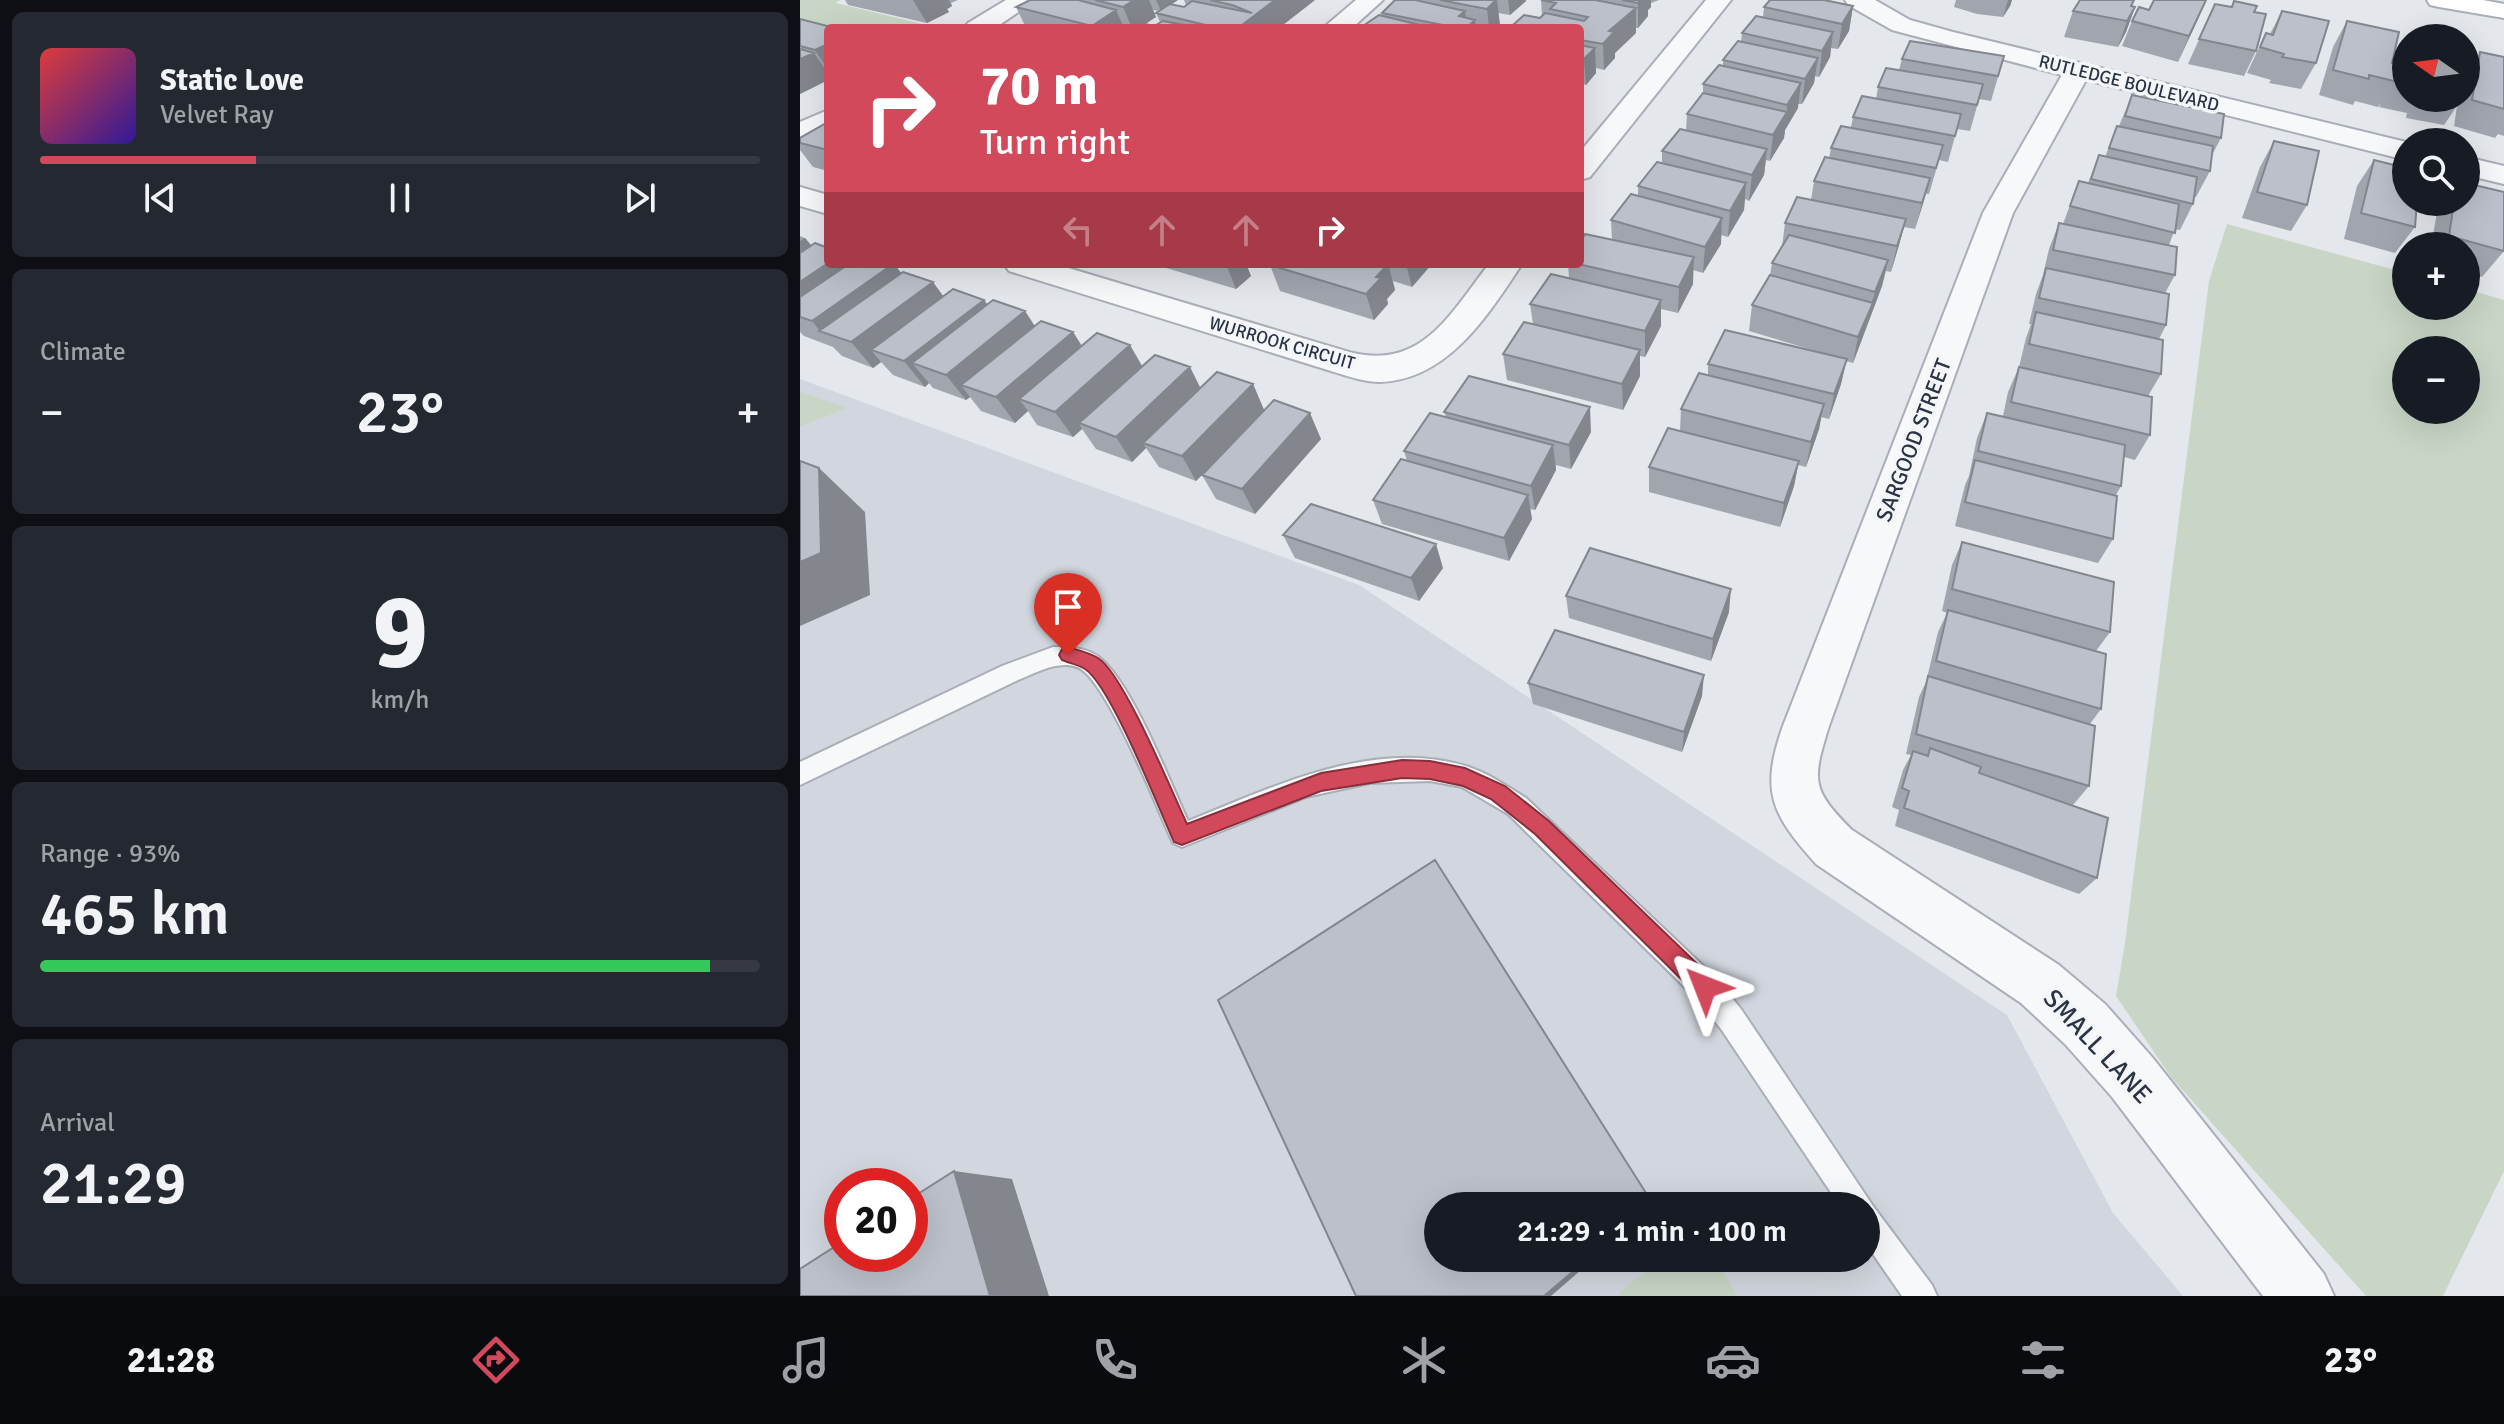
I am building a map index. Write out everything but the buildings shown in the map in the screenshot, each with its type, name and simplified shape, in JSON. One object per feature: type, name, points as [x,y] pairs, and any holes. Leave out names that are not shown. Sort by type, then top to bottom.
[{"type":"main road","points":[[2439,0],[2504,11]]},
{"type":"street","points":[[984,24],[1024,0]]},
{"type":"street","points":[[1341,24],[1371,0]]},
{"type":"street","points":[[1584,166],[1719,0]]},
{"type":"street","name":"RUTLEDGE BOULEVARD","points":[[1857,0],[1901,25],[2392,148]]},
{"type":"street","name":"SARGOOD STREET","points":[[1807,820],[1792,790],[1794,759],[1998,213],[2078,70]]},
{"type":"street","points":[[800,134],[824,120]]},
{"type":"street","points":[[2480,169],[2504,175]]},
{"type":"street","points":[[800,196],[824,204]]},
{"type":"street","name":"WURROOK CIRCUIT","points":[[1041,268],[1344,363],[1379,370],[1404,367],[1440,346],[1503,268]]},
{"type":"street","name":"SMALL LANE","points":[[1807,820],[1834,847],[2040,984],[2085,1024],[2132,1077],[2302,1296]]},
{"type":"lane","points":[[800,774],[1010,673],[1053,656],[1068,655],[1091,663],[1102,673],[1130,722],[1182,835],[1321,782],[1402,769],[1430,770],[1465,777],[1498,793],[1542,828],[1705,987],[1731,1019],[1848,1192]]},
{"type":"lane","points":[[1880,1238],[1921,1296]]},
{"type":"shaded area","points":[[800,379],[1359,585],[2007,1015],[2113,1213],[2183,1296],[800,1296]]},
{"type":"green space","points":[[800,0],[840,0],[836,3],[922,24],[824,24],[824,29],[800,38]]},
{"type":"green space","points":[[2227,224],[2392,269],[2392,320],[2480,320],[2480,293],[2504,300],[2504,1171],[2443,1296],[2366,1296],[2171,1077],[2116,996],[2209,281]]},
{"type":"green space","points":[[800,392],[848,408],[800,426]]},
{"type":"green space","points":[[1644,1272],[1723,1272],[1738,1296],[1617,1296]]},
{"type":"route","points":[[1068,655],[1091,663],[1102,673],[1130,722],[1182,835],[1321,782],[1402,769],[1430,770],[1465,777],[1517,806],[1705,987]]}]
